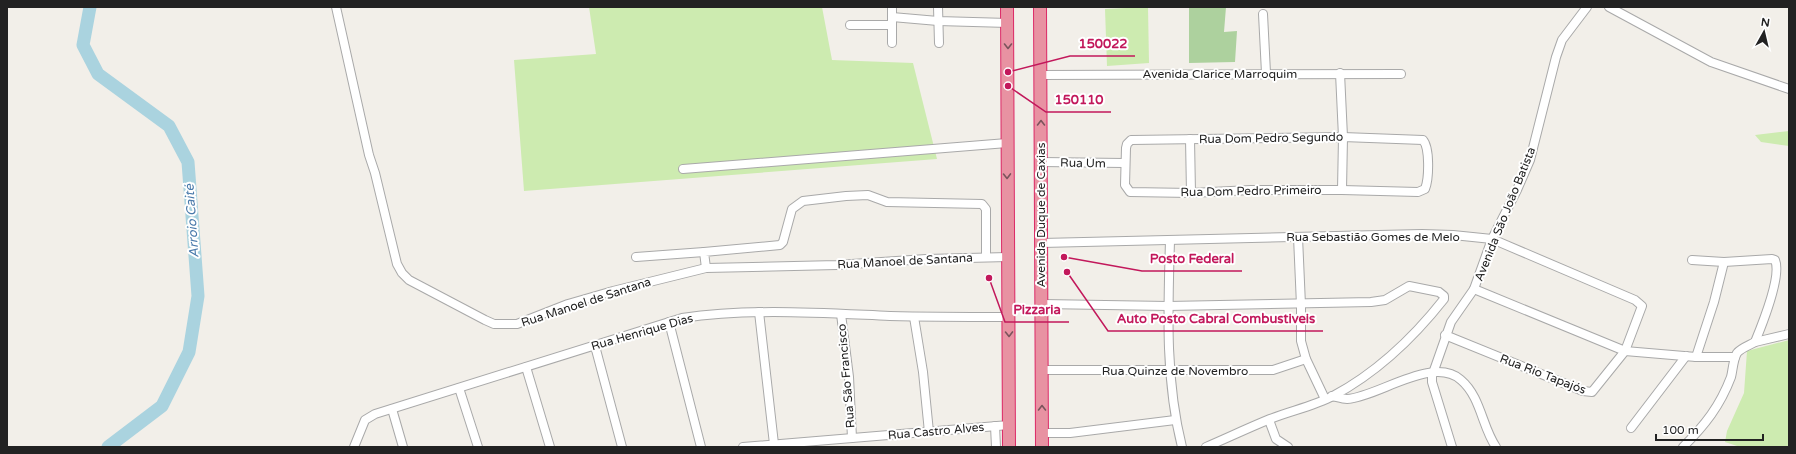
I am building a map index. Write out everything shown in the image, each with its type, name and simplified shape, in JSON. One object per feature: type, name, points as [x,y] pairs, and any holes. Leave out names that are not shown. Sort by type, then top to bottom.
[{"type":"highway","points":[[1008,7],[1007,143],[1009,447]]},
{"type":"highway","name":"Avenida Duque de Caxias","points":[[1040,7],[1042,447]]},
{"type":"street","name":"Rua Manoel de Santana","points":[[336,7],[369,155],[375,173],[397,264],[402,273],[410,280],[494,324],[517,324],[568,304],[613,290],[706,268],[836,265],[1008,257]]},
{"type":"street","points":[[892,7],[892,43]]},
{"type":"street","points":[[938,7],[939,43]]},
{"type":"street","name":"Avenida São João Batista","points":[[1433,373],[1445,335],[1451,322],[1474,289],[1492,239],[1517,190],[1530,160],[1556,57],[1562,40],[1587,7]]},
{"type":"street","points":[[1609,7],[1711,62],[1789,89]]},
{"type":"street","points":[[1263,14],[1266,73]]},
{"type":"street","points":[[850,25],[892,21],[1008,23]]},
{"type":"street","name":"Avenida Clarice Marroquim","points":[[1040,75],[1266,73],[1401,74]]},
{"type":"street","points":[[1340,73],[1343,136],[1342,190]]},
{"type":"street","name":"Rua Dom Pedro Segundo","points":[[1126,148],[1127,144],[1131,140],[1343,136],[1420,140],[1424,142],[1426,146],[1428,172],[1425,189],[1418,192]]},
{"type":"street","points":[[1190,139],[1191,193]]},
{"type":"street","points":[[683,169],[1007,143]]},
{"type":"street","name":"Rua Dom Pedro Primeiro","points":[[1126,148],[1124,163],[1125,184],[1130,192],[1191,193],[1251,190],[1342,190],[1418,192]]},
{"type":"street","name":"Rua Um","points":[[1041,162],[1124,163]]},
{"type":"street","points":[[636,257],[780,245],[783,242],[792,209],[800,202],[846,196],[868,195],[887,202],[982,204],[986,208],[986,257]]},
{"type":"street","name":"Rua Sebastião Gomes de Melo","points":[[1042,243],[1422,234],[1453,235],[1492,239],[1642,304],[1642,310],[1625,351]]},
{"type":"street","points":[[1298,236],[1301,341],[1306,358],[1328,397]]},
{"type":"street","points":[[1170,241],[1168,306],[1170,370],[1175,420],[1182,447]]},
{"type":"street","points":[[704,252],[706,268]]},
{"type":"street","points":[[1692,260],[1724,262],[1766,259],[1775,260],[1774,285],[1755,342]]},
{"type":"street","points":[[1696,356],[1714,302],[1724,262]]},
{"type":"street","points":[[1042,304],[1168,306],[1301,305],[1378,302],[1385,300],[1409,286],[1442,293],[1444,299],[1430,317],[1400,347],[1374,369],[1328,397],[1206,447]]},
{"type":"street","points":[[1474,289],[1625,351],[1686,356],[1735,357]]},
{"type":"street","points":[[759,312],[774,444]]},
{"type":"street","name":"Rua Henrique Dias","points":[[354,447],[367,417],[682,318],[721,313],[759,312],[803,312],[914,317],[1008,317]]},
{"type":"street","name":"Rua São Francisco","points":[[840,314],[849,377],[852,438]]},
{"type":"street","points":[[914,317],[923,372],[929,432]]},
{"type":"street","points":[[670,322],[701,447]]},
{"type":"street","points":[[1683,447],[1702,428],[1713,412],[1731,376],[1735,357],[1738,351],[1755,342],[1789,334]]},
{"type":"street","name":"Rua Rio Tapajós","points":[[1445,335],[1588,392],[1594,392],[1625,351]]},
{"type":"street","points":[[595,346],[622,447]]},
{"type":"street","points":[[1631,428],[1686,356]]},
{"type":"street","name":"Rua Quinze de Novembro","points":[[1042,370],[1273,370],[1306,358]]},
{"type":"street","points":[[526,367],[550,447]]},
{"type":"street","points":[[1328,397],[1348,399],[1411,377],[1433,373],[1447,374],[1462,380],[1475,401],[1486,429],[1496,447]]},
{"type":"street","points":[[1433,373],[1432,382],[1452,447]]},
{"type":"street","points":[[459,388],[478,447]]},
{"type":"street","points":[[392,409],[403,447]]},
{"type":"street","points":[[1042,433],[1070,433],[1175,420]]},
{"type":"street","points":[[1269,420],[1276,439],[1288,447]]},
{"type":"street","name":"Rua Castro Alves","points":[[743,447],[1009,425]]},
{"type":"street","points":[[996,426],[996,447]]},
{"type":"green space","points":[[589,7],[822,7],[832,60],[913,63],[937,159],[524,191],[514,60],[596,54]]},
{"type":"green space","points":[[1148,7],[1149,63],[1107,66],[1105,9]]},
{"type":"green space","points":[[1189,7],[1226,7],[1224,32],[1237,31],[1235,62],[1189,63]]},
{"type":"green space","points":[[1789,131],[1789,146],[1761,142],[1755,135]]},
{"type":"green space","points":[[1789,340],[1789,447],[1740,447],[1725,442],[1727,431],[1744,393],[1747,351]]},
{"type":"waterway","name":"Arroio Caité","points":[[90,7],[83,45],[98,74],[169,126],[188,162],[198,296],[189,352],[162,406],[108,447]]},
{"type":"place","name":"150022","points":[[1008,72]]},
{"type":"place","name":"150110","points":[[1008,86]]},
{"type":"place","name":"Posto Federal","points":[[1064,257]]},
{"type":"place","name":"Auto Posto Cabral Combustiveis","points":[[1067,272]]},
{"type":"place","name":"Pizzaria","points":[[989,278]]}]
